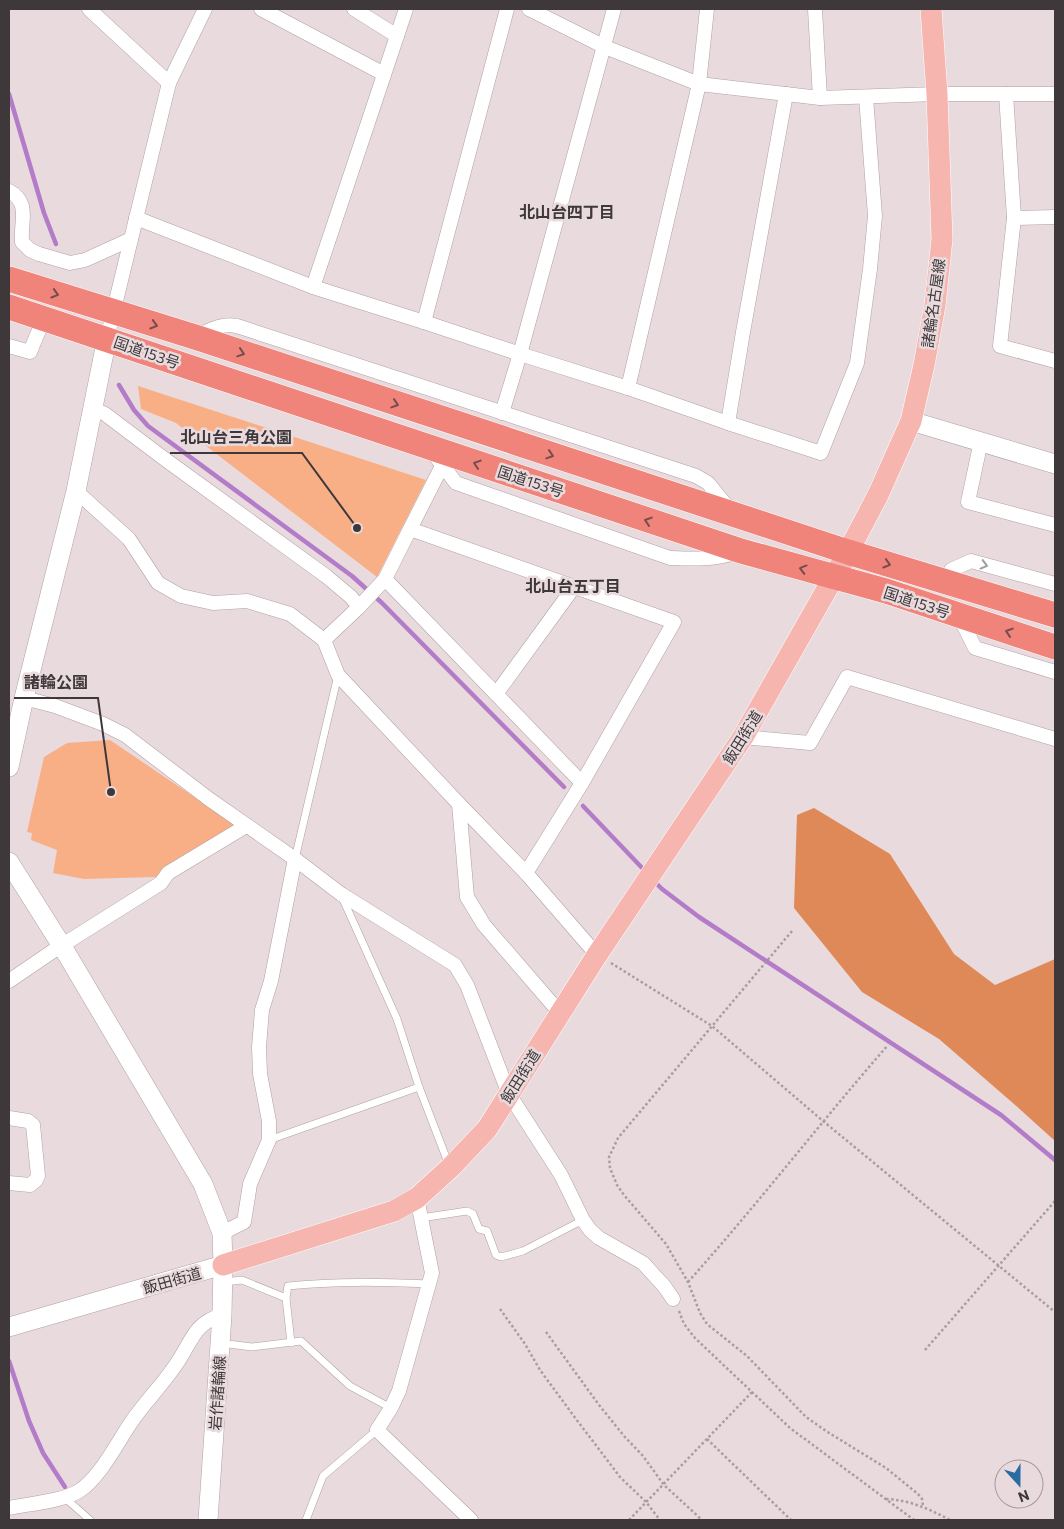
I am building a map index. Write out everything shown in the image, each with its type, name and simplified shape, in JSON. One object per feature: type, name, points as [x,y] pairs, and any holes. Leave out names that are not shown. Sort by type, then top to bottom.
[{"type":"highway","name":"国道153号","points":[[9,279],[195,337],[734,516],[1055,614]]},
{"type":"highway","name":"国道153号","points":[[9,307],[108,338],[436,457],[741,552],[886,591],[1055,647]]},
{"type":"main road","name":"諸輪名古屋線","points":[[833,577],[878,495],[911,421],[935,305],[942,240],[937,94],[931,9]]},
{"type":"main road","name":"飯田街道","points":[[223,1274],[394,1211],[419,1208],[450,1168],[487,1129],[597,955],[743,737],[833,577]]},
{"type":"street","points":[[89,9],[170,83]]},
{"type":"street","points":[[9,767],[24,698],[76,491],[92,408],[136,218],[170,83],[205,9]]},
{"type":"street","points":[[261,9],[384,74]]},
{"type":"street","points":[[354,9],[397,36]]},
{"type":"street","points":[[313,287],[406,9]]},
{"type":"street","points":[[424,322],[507,9]]},
{"type":"street","points":[[529,9],[605,47],[699,84],[820,98],[937,94],[1055,94]]},
{"type":"street","points":[[502,413],[520,354],[614,9]]},
{"type":"street","points":[[628,388],[699,84],[708,9]]},
{"type":"street","points":[[815,9],[820,98]]},
{"type":"street","points":[[728,423],[786,94]]},
{"type":"street","points":[[1006,94],[1014,218],[1000,346],[1055,361]]},
{"type":"street","points":[[136,218],[313,287],[628,388],[822,453],[857,363],[870,269],[874,216],[866,97]]},
{"type":"street","points":[[9,191],[17,196],[22,204],[22,242],[30,250],[39,254],[70,263],[85,260],[131,240]]},
{"type":"street","points":[[1014,218],[1055,217]]},
{"type":"street","points":[[9,346],[30,352],[44,318]]},
{"type":"street","points":[[195,337],[217,326],[228,324],[237,326],[696,476],[708,483],[734,516]]},
{"type":"street","points":[[92,408],[105,414],[362,604]]},
{"type":"street","points":[[911,421],[1055,464]]},
{"type":"street","points":[[981,441],[968,502],[1055,525]]},
{"type":"street","points":[[324,640],[382,583],[410,529],[436,457]]},
{"type":"street","points":[[76,491],[129,539],[158,583],[180,596],[213,602],[247,601],[290,614],[324,640],[338,674],[526,873],[597,955]]},
{"type":"street","points":[[410,529],[674,622],[582,783],[526,873]]},
{"type":"street","points":[[946,582],[951,570],[971,561],[1055,584]]},
{"type":"street","points":[[382,583],[496,694],[582,783]]},
{"type":"street","points":[[496,694],[574,587]]},
{"type":"street","points":[[959,616],[975,648],[1055,672]]},
{"type":"street","points":[[743,737],[810,743],[847,677],[1055,739]]},
{"type":"street","points":[[24,698],[63,709],[103,724],[125,735],[246,826],[295,859],[341,894],[454,965],[467,985],[509,1094],[561,1175],[583,1220],[590,1230],[600,1238],[642,1262],[673,1299]]},
{"type":"street","points":[[459,804],[467,897],[484,925],[560,1013]]},
{"type":"street","points":[[9,981],[52,951],[161,883],[168,873],[246,826]]},
{"type":"street","points":[[222,1233],[244,1222],[250,1184],[270,1140],[269,1121],[260,1074],[259,1047],[262,1010],[271,981],[295,859]]},
{"type":"street","name":"岩作諸輪線","points":[[9,862],[62,946],[203,1184],[222,1233],[222,1314],[208,1520]]},
{"type":"street","points":[[9,1118],[26,1120],[33,1125],[38,1176],[30,1185],[9,1183]]},
{"type":"street","points":[[419,1208],[432,1273],[399,1391],[392,1408],[376,1430],[471,1520]]},
{"type":"street","name":"飯田街道","points":[[9,1327],[223,1274]]},
{"type":"street","points":[[9,1508],[64,1497],[78,1492],[90,1482],[132,1421],[177,1363],[200,1326],[206,1321],[222,1314]]},
{"type":"lane","points":[[295,859],[338,674]]},
{"type":"lane","points":[[341,894],[396,1019],[419,1087],[450,1168]]},
{"type":"lane","points":[[270,1140],[419,1087]]},
{"type":"lane","points":[[419,1208],[467,1211],[473,1214],[479,1229],[487,1231],[496,1255],[501,1257],[523,1250],[583,1220]]},
{"type":"lane","points":[[223,1274],[286,1298]]},
{"type":"lane","points":[[291,1343],[286,1298],[288,1286],[356,1281],[429,1284]]},
{"type":"lane","points":[[220,1344],[252,1347],[301,1341],[350,1386],[392,1408]]},
{"type":"lane","points":[[306,1520],[323,1476],[376,1430]]},
{"type":"lane","points":[[64,1497],[90,1520]]},
{"type":"path","points":[[792,931],[618,1138],[609,1157],[610,1168],[620,1190],[666,1244],[688,1282],[700,1313],[707,1324],[746,1356],[806,1417],[886,1468],[918,1494],[922,1499],[923,1506]]},
{"type":"path","points":[[597,955],[712,1026],[822,1120],[1055,1312]]},
{"type":"path","points":[[688,1282],[724,1241],[822,1120],[888,1045]]},
{"type":"path","points":[[925,1350],[1055,1201]]},
{"type":"path","points":[[673,1299],[684,1324],[695,1338],[790,1428],[914,1520]]},
{"type":"path","points":[[500,1309],[525,1344],[540,1370],[581,1426],[620,1477],[646,1502],[660,1520]]},
{"type":"path","points":[[546,1332],[599,1405],[664,1485],[702,1520]]},
{"type":"path","points":[[629,1520],[752,1392]]},
{"type":"path","points":[[707,1439],[791,1520]]},
{"type":"path","points":[[885,1499],[899,1499],[923,1506],[950,1520]]},
{"type":"shaded area","points":[[138,386],[426,480],[377,577],[176,423],[141,409]]},
{"type":"shaded area","points":[[110,740],[237,826],[155,877],[84,879],[53,873],[57,850],[31,840],[32,833],[27,832],[44,757],[67,743]]},
{"type":"shaded area","points":[[814,808],[890,854],[954,954],[995,985],[1055,959],[1055,1141],[939,1039],[862,992],[794,908],[797,815]]},
{"type":"waterway","points":[[9,94],[44,213],[56,244]]},
{"type":"waterway","points":[[119,385],[134,410],[148,426],[352,576],[382,603],[564,787]]},
{"type":"waterway","points":[[583,806],[646,872]]},
{"type":"waterway","points":[[653,880],[699,917],[1001,1115],[1055,1160]]},
{"type":"waterway","points":[[9,1361],[29,1421],[43,1453],[65,1487]]},
{"type":"place","name":"北山台三角公園","points":[[357,528]]},
{"type":"place","name":"諸輪公園","points":[[111,792]]},
{"type":"district","name":"北山台四丁目","points":[[567,211]]},
{"type":"district","name":"北山台五丁目","points":[[573,585]]}]
